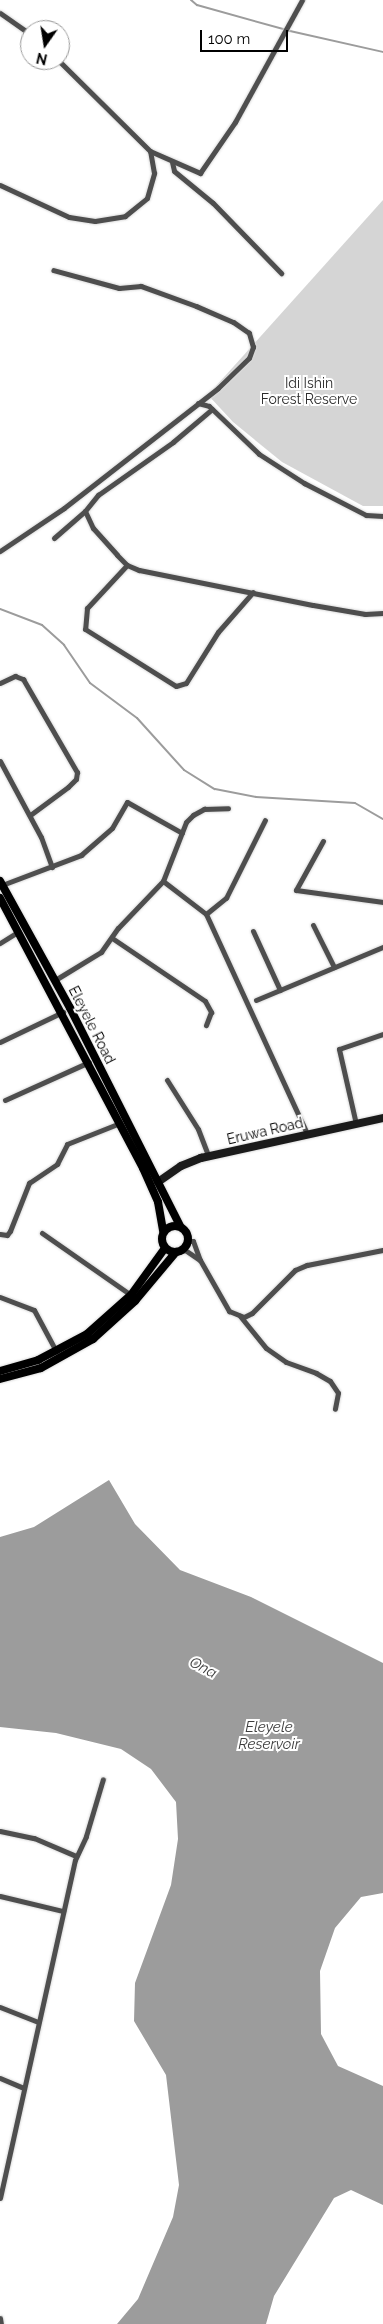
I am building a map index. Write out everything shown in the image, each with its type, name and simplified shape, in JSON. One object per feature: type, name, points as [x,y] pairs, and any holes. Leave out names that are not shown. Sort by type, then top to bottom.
[{"type":"main road","name":"Eleyele Road","points":[[1,883],[55,980],[106,1088],[155,1185]]},
{"type":"main road","name":"Eleyele Road","points":[[0,898],[89,1062],[106,1088]]},
{"type":"main road","name":"Eleyele Road","points":[[118,1110],[120,1124],[155,1185]]},
{"type":"main road","name":"Eruwa Road","points":[[155,1185],[181,1166],[209,1157],[383,1118]]},
{"type":"main road","points":[[0,1378],[40,1368],[93,1339],[135,1302],[188,1241],[187,1232],[180,1226],[155,1185]]},
{"type":"main road","points":[[155,1185],[163,1231],[161,1240],[165,1248],[178,1252]]},
{"type":"main road","points":[[163,1231],[172,1225],[180,1226]]},
{"type":"main road","points":[[0,1371],[57,1352],[93,1330],[131,1295],[165,1248]]},
{"type":"street","points":[[68,70],[150,151],[196,173],[203,171],[235,122],[302,0]]},
{"type":"street","points":[[0,14],[20,27]]},
{"type":"street","points":[[0,185],[69,217],[95,221],[116,220],[136,210],[147,198],[154,173],[150,151]]},
{"type":"street","points":[[172,162],[174,171],[213,203],[281,273]]},
{"type":"street","points":[[53,270],[119,288],[141,286],[233,322],[249,333],[253,346],[249,358],[192,408]]},
{"type":"street","points":[[0,550],[72,502],[200,402],[212,409],[272,464],[356,511],[374,517],[383,516]]},
{"type":"street","points":[[54,538],[85,511],[108,487],[173,442],[212,409]]},
{"type":"street","points":[[85,511],[93,528],[127,565],[157,574],[253,592],[313,606],[383,613]]},
{"type":"street","points":[[127,565],[87,608],[85,629],[176,686],[186,683],[218,632],[253,592]]},
{"type":"street","points":[[0,683],[15,676],[23,679],[77,772],[76,779],[68,787],[30,815]]},
{"type":"street","points":[[0,760],[30,815],[52,867]]},
{"type":"street","points":[[1,883],[52,867],[94,846],[112,828],[127,802],[182,833]]},
{"type":"street","points":[[55,980],[101,952],[118,928],[163,881],[186,822],[198,811],[228,808]]},
{"type":"street","points":[[206,914],[226,898],[265,820]]},
{"type":"street","points":[[323,841],[296,890],[383,902]]},
{"type":"street","points":[[163,881],[206,914],[307,1134]]},
{"type":"street","points":[[314,925],[334,967]]},
{"type":"street","points":[[0,943],[19,931]]},
{"type":"street","points":[[253,931],[280,990]]},
{"type":"street","points":[[112,938],[208,1004],[210,1012],[206,1025]]},
{"type":"street","points":[[256,1000],[383,947]]},
{"type":"street","points":[[0,1042],[63,1012]]},
{"type":"street","points":[[356,1124],[339,1049],[383,1034]]},
{"type":"street","points":[[5,1100],[89,1062]]},
{"type":"street","points":[[167,1080],[198,1129],[209,1157]]},
{"type":"street","points":[[0,1234],[7,1235],[10,1231],[29,1183],[57,1164],[67,1144],[120,1124]]},
{"type":"street","points":[[42,1234],[131,1295]]},
{"type":"street","points":[[188,1241],[193,1241],[200,1260],[229,1311],[240,1316],[266,1348],[286,1362],[316,1373],[330,1381],[338,1393],[335,1409]]},
{"type":"street","points":[[178,1252],[185,1250],[200,1260]]},
{"type":"street","points":[[240,1316],[252,1313],[295,1270],[307,1264],[383,1250]]},
{"type":"street","points":[[0,1296],[34,1310],[57,1352]]},
{"type":"street","points":[[0,2195],[76,1856],[86,1836],[103,1779]]},
{"type":"street","points":[[0,1831],[34,1838],[76,1856]]},
{"type":"street","points":[[0,1896],[64,1911]]},
{"type":"street","points":[[0,2007],[38,2022]]},
{"type":"street","points":[[0,2078],[24,2088]]},
{"type":"street","points":[[0,2318],[1,2324]]},
{"type":"green space","name":"Idi Ishin Forest Reserve","points":[[383,200],[383,506],[363,506],[282,462],[233,422],[208,395]]},
{"type":"water","name":"Eleyele Reservoir","points":[[109,1480],[135,1524],[180,1570],[251,1597],[383,1663],[383,1893],[361,1897],[335,1928],[320,1971],[321,2034],[338,2066],[383,2086],[383,2205],[351,2190],[334,2198],[274,2296],[266,2324],[117,2324],[138,2299],[173,2217],[179,2185],[166,2075],[134,2021],[135,1983],[171,1885],[178,1839],[176,1802],[151,1769],[121,1749],[56,1733],[0,1727],[0,1537],[34,1527]]},
{"type":"waterway","points":[[191,0],[197,5],[290,31],[383,52]]},
{"type":"waterway","points":[[0,609],[42,625],[64,645],[90,683],[137,718],[184,770],[215,789],[256,797],[355,803],[383,819]]},
{"type":"water label","name":"Ona","points":[[203,1668]]}]
